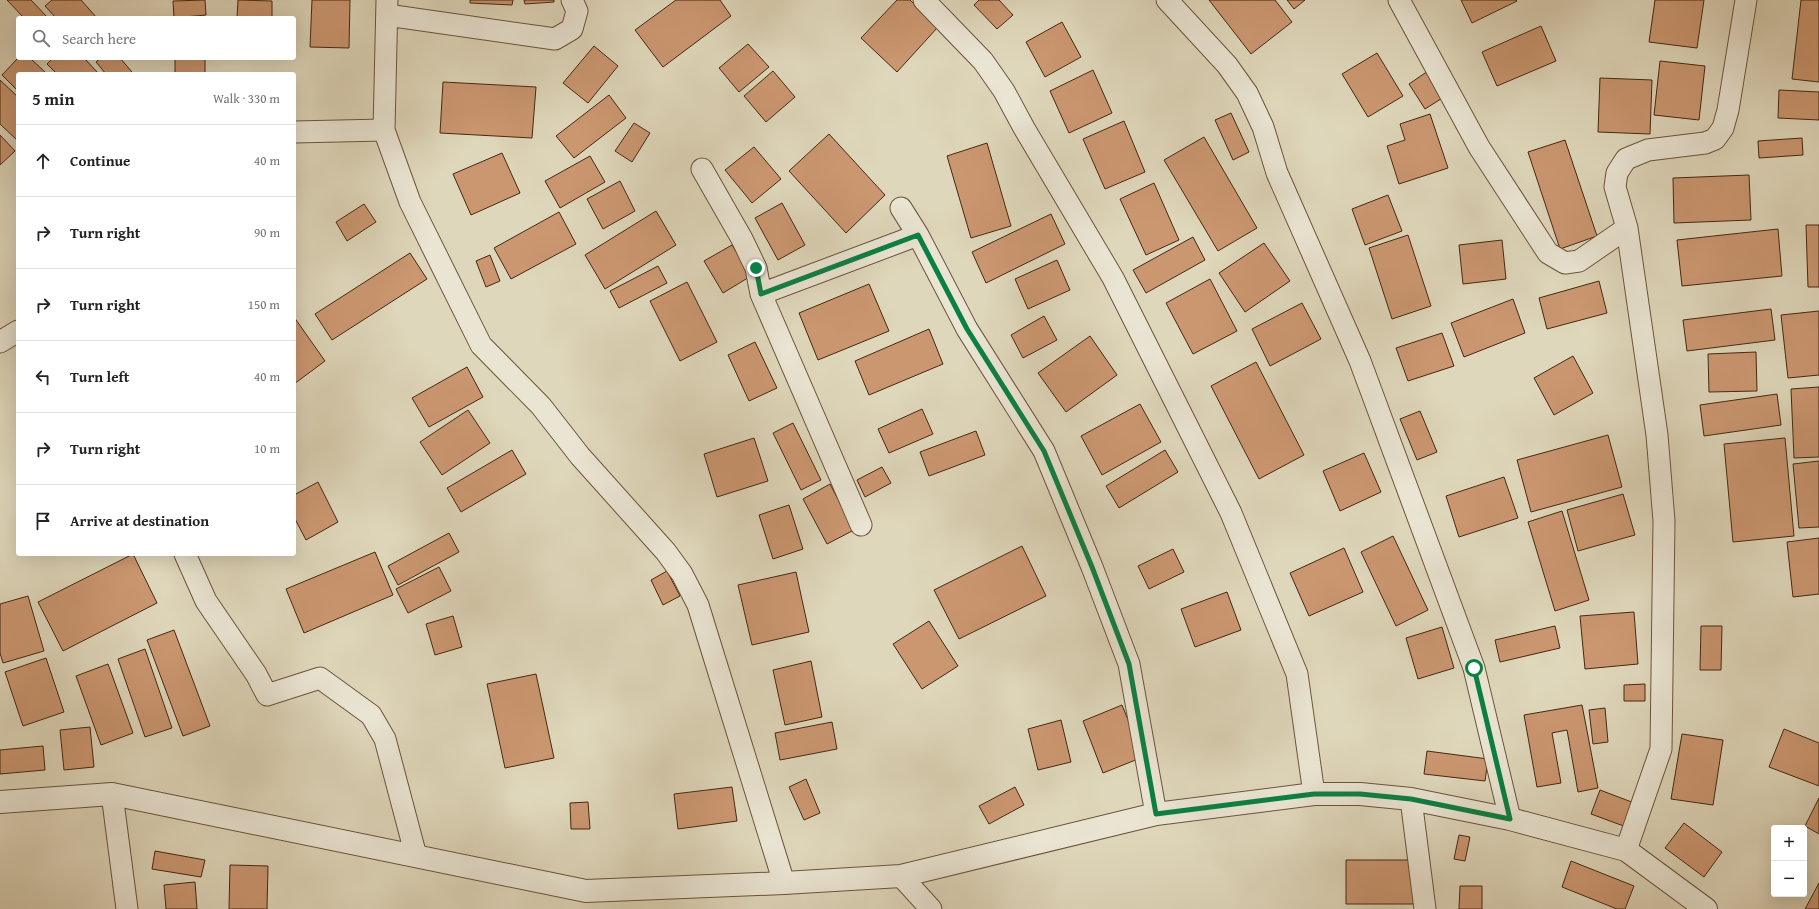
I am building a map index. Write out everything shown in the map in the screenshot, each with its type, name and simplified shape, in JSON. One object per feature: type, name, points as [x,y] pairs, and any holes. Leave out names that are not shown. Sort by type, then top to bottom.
[{"type":"street","points":[[572,0],[576,11],[572,29],[555,39],[387,7],[384,130],[410,202],[482,345],[541,406],[580,456],[666,552],[698,605],[784,883]]},
{"type":"street","points":[[924,0],[983,61],[1004,91],[1024,128],[1113,278],[1231,513],[1297,674],[1314,794]]},
{"type":"street","points":[[1167,0],[1227,65],[1247,93],[1263,127],[1276,173],[1360,361],[1474,668],[1510,819]]},
{"type":"street","points":[[1399,0],[1479,147],[1548,252],[1565,263],[1579,261],[1627,228]]},
{"type":"street","points":[[1626,850],[1661,749],[1664,521],[1657,435],[1627,228],[1615,187],[1617,173],[1626,159],[1648,150],[1705,143],[1715,139],[1723,128],[1728,110],[1746,0]]},
{"type":"street","points":[[296,132],[384,130]]},
{"type":"street","points":[[702,169],[742,239],[756,268],[761,294],[861,525]]},
{"type":"street","points":[[901,208],[918,235],[967,329],[1044,451],[1086,552],[1129,664],[1156,814]]},
{"type":"street","points":[[761,294],[918,235]]},
{"type":"street","points":[[0,342],[16,332]]},
{"type":"street","points":[[186,556],[206,602],[256,674],[267,695],[320,678],[371,715],[385,739],[416,856]]},
{"type":"street","points":[[0,802],[112,794],[586,891],[784,883],[901,876],[1156,814],[1314,794],[1360,794],[1411,799],[1510,819],[1626,850],[1706,909]]},
{"type":"street","points":[[112,794],[127,909]]},
{"type":"street","points":[[1411,799],[1425,909]]},
{"type":"street","points":[[901,876],[931,909]]},
{"type":"building","points":[[7,0],[31,0],[46,16],[22,16]]},
{"type":"building","points":[[52,0],[81,0],[95,16],[54,16],[45,6]]},
{"type":"building","points":[[205,0],[206,15],[174,16],[173,1]]},
{"type":"building","points":[[238,0],[272,1],[272,16],[237,16]]},
{"type":"building","points":[[312,0],[350,0],[349,48],[310,47]]},
{"type":"building","points":[[470,0],[513,0],[512,5],[470,3]]},
{"type":"building","points":[[524,0],[554,0],[554,2],[525,4]]},
{"type":"building","points":[[676,0],[720,0],[731,16],[663,67],[635,30]]},
{"type":"building","points":[[897,0],[910,0],[938,27],[897,72],[861,38]]},
{"type":"building","points":[[979,0],[999,0],[1013,15],[997,29],[974,5]]},
{"type":"building","points":[[1209,0],[1275,0],[1292,22],[1251,54]]},
{"type":"building","points":[[1287,0],[1305,0],[1294,9]]},
{"type":"building","points":[[1461,0],[1516,0],[1517,1],[1472,23]]},
{"type":"building","points":[[1655,0],[1704,0],[1697,48],[1649,42]]},
{"type":"building","points":[[1801,0],[1819,0],[1819,82],[1792,79]]},
{"type":"building","points":[[1062,22],[1081,57],[1045,77],[1026,42]]},
{"type":"building","points":[[1541,26],[1556,61],[1497,86],[1482,52]]},
{"type":"building","points":[[748,44],[769,67],[739,92],[719,68]]},
{"type":"building","points":[[594,46],[618,66],[588,103],[563,83]]},
{"type":"building","points":[[1377,53],[1403,96],[1368,117],[1342,74]]},
{"type":"building","points":[[16,60],[32,60],[45,72],[16,72],[16,89],[2,75]]},
{"type":"building","points":[[51,60],[86,60],[97,72],[55,72],[47,64]]},
{"type":"building","points":[[98,60],[122,60],[132,72],[104,72],[96,62]]},
{"type":"building","points":[[175,60],[205,60],[205,72],[175,72]]},
{"type":"building","points":[[1660,61],[1705,66],[1699,120],[1654,115]]},
{"type":"building","points":[[1093,70],[1112,113],[1069,133],[1050,91]]},
{"type":"building","points":[[773,71],[795,97],[766,122],[744,96]]},
{"type":"building","points":[[1428,71],[1444,97],[1425,109],[1409,84]]},
{"type":"building","points":[[1600,78],[1652,80],[1650,134],[1598,132]]},
{"type":"building","points":[[0,80],[16,95],[16,139],[0,124]]},
{"type":"building","points":[[443,82],[536,87],[532,138],[440,133]]},
{"type":"building","points":[[1779,90],[1819,92],[1819,120],[1778,118]]},
{"type":"building","points":[[609,95],[626,118],[574,158],[556,136]]},
{"type":"building","points":[[1231,113],[1249,152],[1233,160],[1215,120]]},
{"type":"building","points":[[1430,114],[1448,168],[1399,184],[1387,146],[1405,140],[1400,124]]},
{"type":"building","points":[[1124,121],[1145,172],[1105,189],[1083,139]]},
{"type":"building","points":[[634,123],[650,133],[632,162],[615,151]]},
{"type":"building","points":[[829,134],[885,195],[846,233],[789,171]]},
{"type":"building","points":[[0,135],[15,151],[0,165]]},
{"type":"building","points":[[1204,137],[1257,228],[1218,251],[1164,160]]},
{"type":"building","points":[[1802,138],[1803,155],[1759,158],[1758,141]]},
{"type":"building","points":[[1565,140],[1597,236],[1560,249],[1528,152]]},
{"type":"building","points":[[987,143],[1011,226],[971,238],[947,156]]},
{"type":"building","points":[[754,147],[781,179],[752,203],[725,170]]},
{"type":"building","points":[[502,153],[520,193],[471,215],[453,174]]},
{"type":"building","points":[[590,156],[605,182],[560,208],[545,181]]},
{"type":"building","points":[[1749,175],[1751,220],[1674,223],[1673,178]]},
{"type":"building","points":[[620,181],[635,211],[603,229],[587,199]]},
{"type":"building","points":[[1154,183],[1179,240],[1146,255],[1120,199]]},
{"type":"building","points":[[1388,195],[1402,231],[1365,245],[1352,209]]},
{"type":"building","points":[[782,203],[805,245],[778,260],[755,218]]},
{"type":"building","points":[[364,204],[376,222],[347,241],[336,222]]},
{"type":"building","points":[[656,211],[676,245],[605,289],[585,255]]},
{"type":"building","points":[[559,212],[576,244],[511,279],[494,248]]},
{"type":"building","points":[[1051,214],[1065,244],[986,283],[972,252]]},
{"type":"building","points":[[1806,225],[1819,225],[1819,287],[1808,287]]},
{"type":"building","points":[[1778,229],[1782,276],[1682,286],[1677,240]]},
{"type":"building","points":[[1408,235],[1431,306],[1392,319],[1369,248]]},
{"type":"building","points":[[1193,237],[1205,260],[1146,293],[1133,270]]},
{"type":"building","points":[[1502,240],[1506,279],[1463,284],[1459,245]]},
{"type":"building","points":[[1264,243],[1290,281],[1245,312],[1219,273]]},
{"type":"building","points":[[732,245],[751,276],[723,293],[704,261]]},
{"type":"building","points":[[410,253],[427,279],[332,340],[315,314]]},
{"type":"building","points":[[490,255],[500,281],[486,287],[476,261]]},
{"type":"building","points":[[1057,260],[1070,290],[1028,309],[1015,279]]},
{"type":"building","points":[[658,266],[667,283],[619,308],[610,291]]},
{"type":"building","points":[[1210,279],[1237,331],[1193,354],[1166,303]]},
{"type":"building","points":[[1599,281],[1607,313],[1547,329],[1539,298]]},
{"type":"building","points":[[687,282],[717,342],[680,361],[650,301]]},
{"type":"building","points":[[869,284],[889,331],[818,360],[799,313]]},
{"type":"building","points":[[1513,299],[1525,333],[1464,357],[1451,323]]},
{"type":"building","points":[[1302,303],[1321,339],[1270,366],[1252,329]]},
{"type":"building","points":[[1771,309],[1775,340],[1687,351],[1683,320]]},
{"type":"building","points":[[1819,311],[1819,375],[1788,378],[1781,315]]},
{"type":"building","points":[[1044,316],[1057,340],[1023,358],[1011,335]]},
{"type":"building","points":[[296,320],[325,361],[296,383]]},
{"type":"building","points":[[929,329],[943,364],[869,395],[855,361]]},
{"type":"building","points":[[1442,333],[1454,366],[1408,381],[1396,348]]},
{"type":"building","points":[[1090,336],[1117,375],[1066,412],[1038,373]]},
{"type":"building","points":[[755,342],[777,388],[749,401],[728,355]]},
{"type":"building","points":[[1756,352],[1757,391],[1709,392],[1708,354]]},
{"type":"building","points":[[1573,356],[1593,393],[1554,415],[1534,378]]},
{"type":"building","points":[[1256,362],[1304,455],[1259,479],[1211,386]]},
{"type":"building","points":[[467,367],[483,397],[429,427],[412,398]]},
{"type":"building","points":[[1819,387],[1819,457],[1794,458],[1791,389]]},
{"type":"building","points":[[1777,394],[1781,425],[1704,436],[1700,405]]},
{"type":"building","points":[[1140,404],[1161,442],[1102,475],[1081,436]]},
{"type":"building","points":[[922,409],[933,434],[889,453],[878,429]]},
{"type":"building","points":[[468,410],[490,443],[442,475],[420,442]]},
{"type":"building","points":[[1420,411],[1437,452],[1417,460],[1400,419]]},
{"type":"building","points":[[793,423],[821,480],[801,490],[773,433]]},
{"type":"building","points":[[976,431],[985,455],[929,476],[920,452]]},
{"type":"building","points":[[1608,435],[1622,487],[1531,512],[1517,460]]},
{"type":"building","points":[[754,438],[768,481],[717,497],[704,454]]},
{"type":"building","points":[[1785,438],[1794,536],[1733,542],[1724,444]]},
{"type":"building","points":[[512,450],[526,474],[461,512],[447,488]]},
{"type":"building","points":[[1165,450],[1178,472],[1119,508],[1106,486]]},
{"type":"building","points":[[1364,453],[1381,492],[1340,511],[1323,471]]},
{"type":"building","points":[[1819,461],[1819,527],[1799,528],[1793,464]]},
{"type":"building","points":[[882,467],[891,483],[865,497],[857,480]]},
{"type":"building","points":[[1504,477],[1518,518],[1459,537],[1446,496]]},
{"type":"building","points":[[318,482],[338,522],[306,540],[296,521],[296,494]]},
{"type":"building","points":[[830,484],[854,530],[827,544],[803,499]]},
{"type":"building","points":[[1623,494],[1635,535],[1578,551],[1567,510]]},
{"type":"building","points":[[789,505],[803,549],[773,559],[759,515]]},
{"type":"building","points":[[1562,511],[1589,600],[1555,611],[1528,522]]},
{"type":"building","points":[[449,533],[459,552],[398,585],[388,566]]},
{"type":"building","points":[[1393,536],[1428,610],[1396,626],[1361,552]]},
{"type":"building","points":[[1819,538],[1819,594],[1793,597],[1787,542]]},
{"type":"building","points":[[1022,546],[1046,596],[959,639],[934,590]]},
{"type":"building","points":[[1344,548],[1363,592],[1309,616],[1290,573]]},
{"type":"building","points":[[1173,549],[1184,572],[1149,589],[1138,566]]},
{"type":"building","points":[[375,552],[393,595],[304,633],[286,589]]},
{"type":"building","points":[[129,556],[134,556],[157,603],[63,651],[38,602]]},
{"type":"building","points":[[439,567],[451,591],[408,613],[396,589]]},
{"type":"building","points":[[667,571],[680,596],[663,605],[651,580]]},
{"type":"building","points":[[796,572],[809,632],[752,645],[738,585]]},
{"type":"building","points":[[1227,592],[1241,630],[1195,647],[1181,609]]},
{"type":"building","points":[[28,596],[44,651],[3,663],[0,653],[0,604]]},
{"type":"building","points":[[1634,612],[1638,664],[1585,669],[1580,616]]},
{"type":"building","points":[[453,616],[462,647],[435,655],[426,624]]},
{"type":"building","points":[[929,621],[958,666],[922,689],[893,644]]},
{"type":"building","points":[[1555,626],[1560,648],[1500,662],[1495,640]]},
{"type":"building","points":[[1701,626],[1722,626],[1721,670],[1700,670]]},
{"type":"building","points":[[1442,627],[1454,668],[1418,679],[1406,638]]},
{"type":"building","points":[[174,630],[210,726],[183,736],[147,640]]},
{"type":"building","points":[[145,649],[172,728],[145,737],[118,659]]},
{"type":"building","points":[[46,658],[64,712],[23,726],[5,672]]},
{"type":"building","points":[[811,661],[822,717],[785,725],[773,670]]},
{"type":"building","points":[[108,664],[133,733],[101,745],[76,676]]},
{"type":"building","points":[[536,674],[554,758],[505,768],[487,684]]},
{"type":"building","points":[[1645,684],[1645,701],[1624,701],[1624,685]]},
{"type":"building","points":[[1122,705],[1143,757],[1103,773],[1083,721]]},
{"type":"building","points":[[1582,705],[1598,788],[1578,792],[1567,730],[1552,733],[1561,783],[1537,787],[1524,715]]},
{"type":"building","points":[[1605,708],[1608,742],[1593,744],[1589,710]]},
{"type":"building","points":[[1061,720],[1071,762],[1038,770],[1028,729]]},
{"type":"building","points":[[832,722],[837,749],[780,760],[775,733]]},
{"type":"building","points":[[90,727],[94,767],[64,770],[60,730]]},
{"type":"building","points":[[1784,729],[1819,743],[1819,786],[1769,767]]},
{"type":"building","points":[[1682,734],[1723,740],[1713,805],[1671,799]]},
{"type":"building","points":[[43,746],[45,770],[0,774],[0,750]]},
{"type":"building","points":[[1427,751],[1488,759],[1485,781],[1424,774]]},
{"type":"building","points":[[806,779],[820,813],[804,820],[789,787]]},
{"type":"building","points":[[732,787],[737,821],[678,829],[674,794]]},
{"type":"building","points":[[1015,787],[1024,805],[989,824],[979,806]]},
{"type":"building","points":[[1600,790],[1637,804],[1629,828],[1591,814]]},
{"type":"building","points":[[1819,798],[1819,834],[1806,825]]},
{"type":"building","points":[[588,802],[590,829],[571,829],[570,803]]},
{"type":"building","points":[[1684,823],[1722,852],[1704,877],[1665,848]]},
{"type":"building","points":[[1459,835],[1470,837],[1465,861],[1454,859]]},
{"type":"building","points":[[155,851],[205,860],[201,877],[152,869]]},
{"type":"building","points":[[1346,860],[1417,860],[1417,904],[1346,904]]},
{"type":"building","points":[[1571,861],[1634,886],[1625,909],[1617,909],[1562,887]]},
{"type":"building","points":[[230,865],[268,866],[267,909],[229,909]]},
{"type":"building","points":[[195,882],[197,909],[166,909],[164,885]]},
{"type":"building","points":[[1819,883],[1819,909],[1805,909]]},
{"type":"building","points":[[1460,886],[1482,886],[1482,909],[1459,909]]},
{"type":"route","points":[[756,268],[761,294],[918,235],[967,329],[1044,451],[1092,567],[1129,664],[1156,814],[1314,794],[1360,794],[1411,799],[1510,819],[1474,668]]}]
